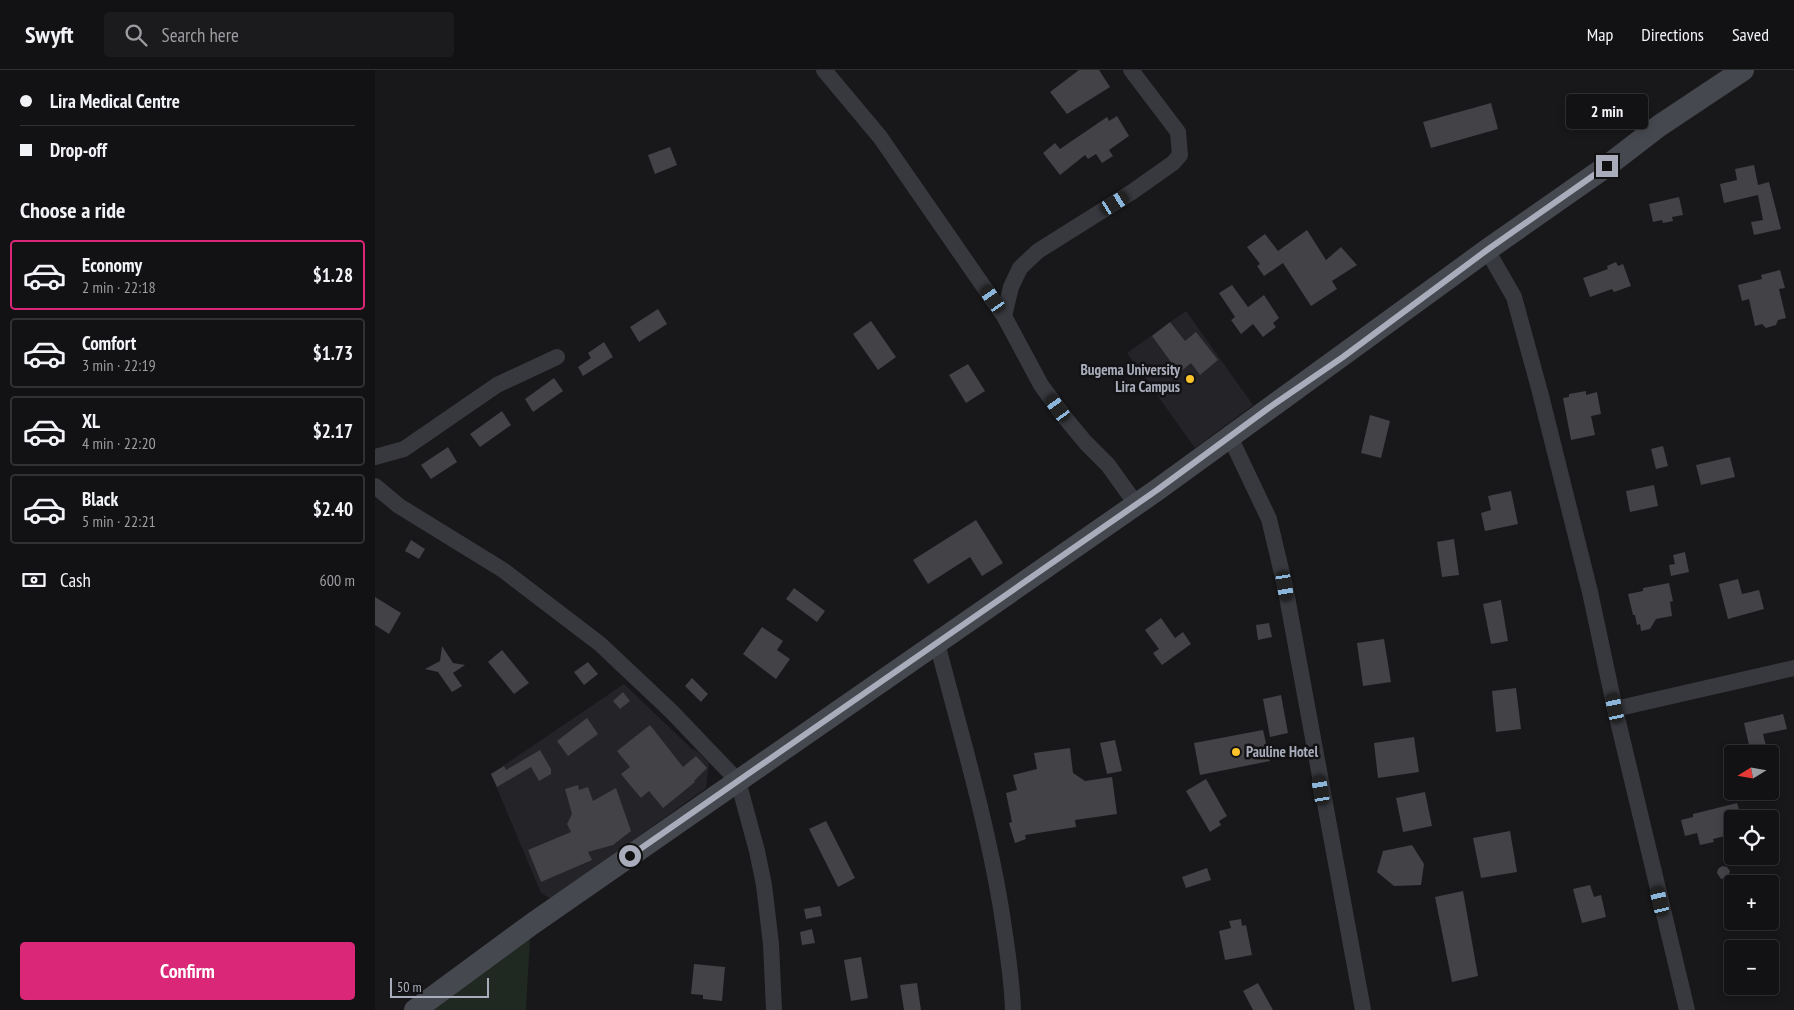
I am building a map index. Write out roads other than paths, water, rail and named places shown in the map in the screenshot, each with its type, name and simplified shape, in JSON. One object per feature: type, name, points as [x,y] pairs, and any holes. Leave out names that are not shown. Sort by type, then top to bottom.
[{"type":"street","points":[[824,70],[880,136],[1004,316],[1041,385],[1086,443],[1108,465],[1135,504]]},
{"type":"street","points":[[1004,316],[1011,287],[1020,268],[1038,251],[1131,192],[1173,162],[1179,155],[1178,132],[1131,70]]},
{"type":"street","points":[[415,1010],[532,924],[1230,437],[1343,357],[1487,250],[1607,166],[1659,126],[1743,70]]},
{"type":"street","points":[[1487,250],[1514,297],[1559,464],[1687,1010]]},
{"type":"street","points":[[375,457],[404,448],[497,385],[557,357]]},
{"type":"street","points":[[1230,437],[1266,510],[1274,538],[1285,586],[1363,1010]]},
{"type":"street","points":[[375,486],[399,506],[503,570],[600,644],[671,712],[738,781],[764,885],[771,944],[774,1010]]},
{"type":"street","points":[[937,643],[979,802],[997,885],[1013,1010]]},
{"type":"street","points":[[1615,708],[1794,668]]},
{"type":"place","name":"Bugema University Lira Campus","points":[[1190,379]]},
{"type":"place","name":"Pauline Hotel","points":[[1236,752]]}]
